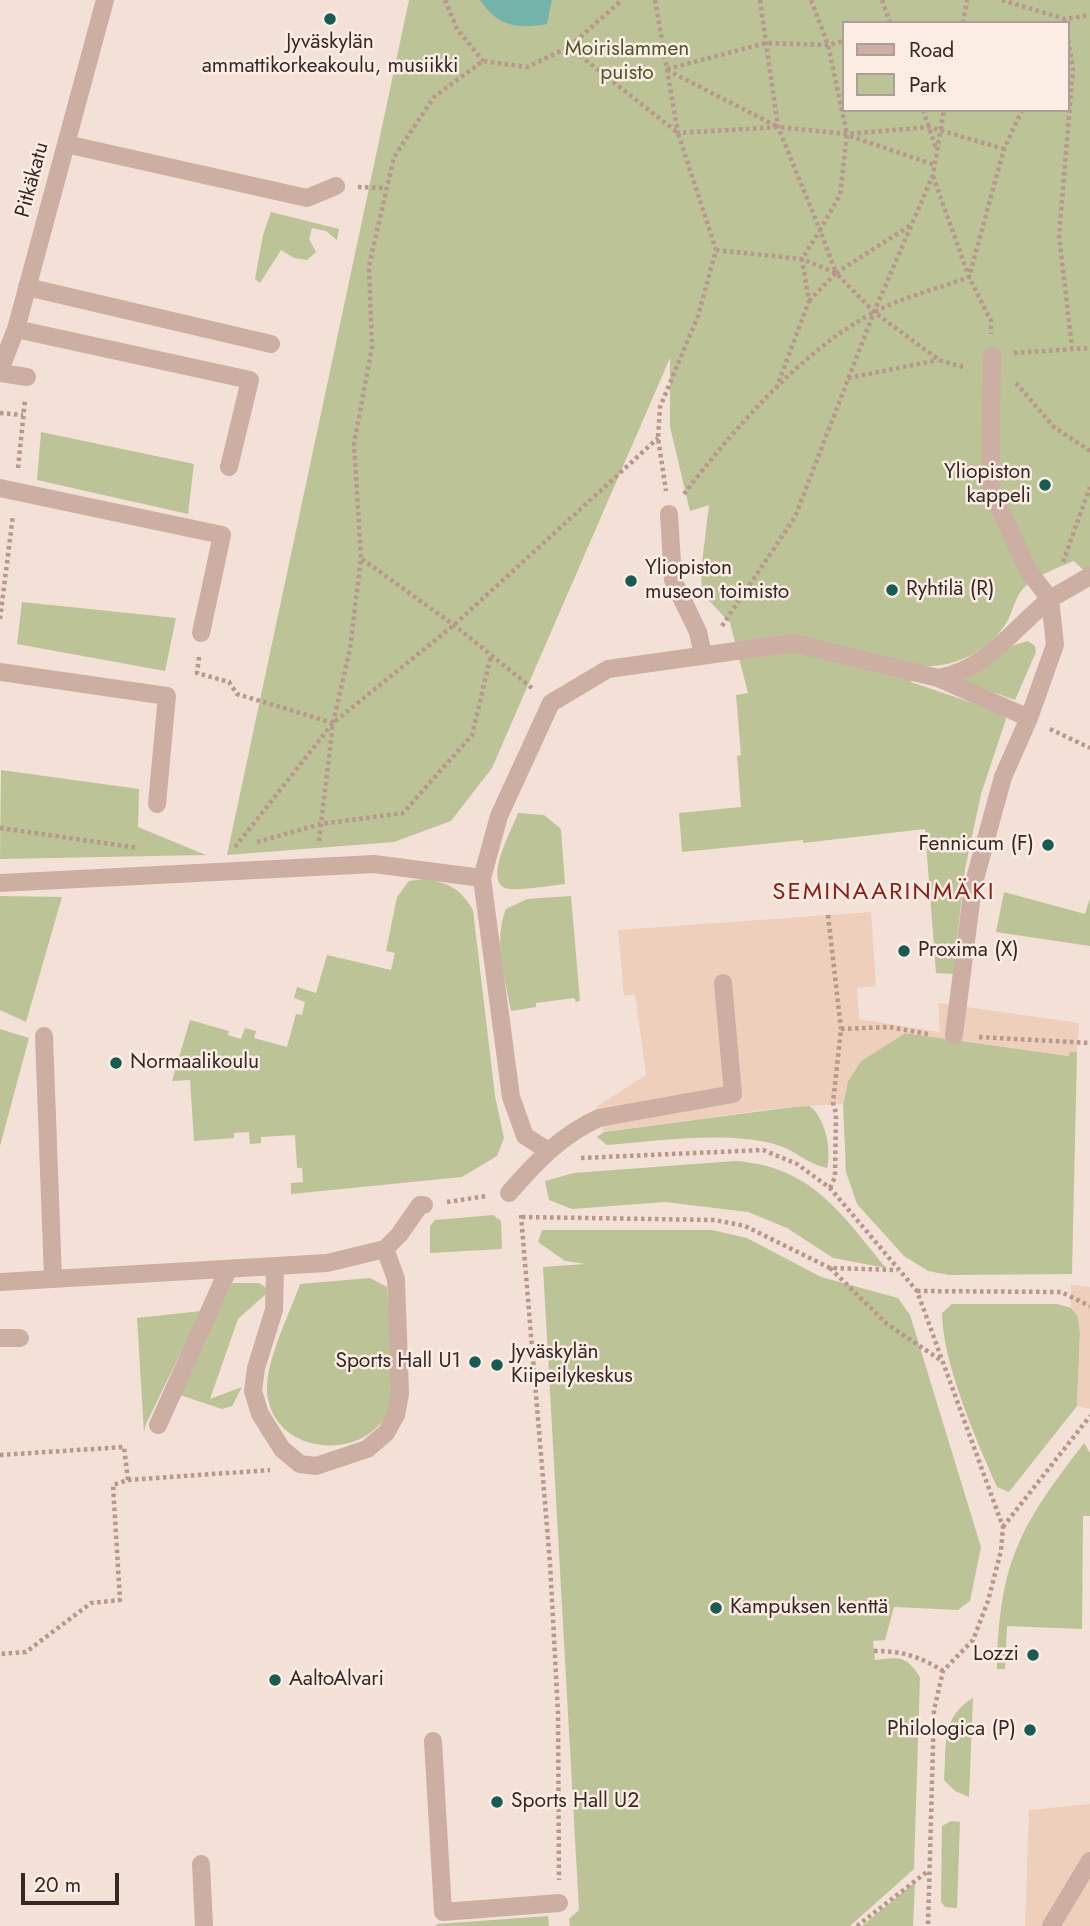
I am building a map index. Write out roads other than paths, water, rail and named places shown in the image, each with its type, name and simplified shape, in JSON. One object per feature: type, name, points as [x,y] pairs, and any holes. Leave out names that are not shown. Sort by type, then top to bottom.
[{"type":"street","name":"Pitkäkatu","points":[[0,372],[16,329],[106,0]]},
{"type":"street","points":[[66,144],[307,198],[336,186]]},
{"type":"street","points":[[27,287],[271,344]]},
{"type":"street","points":[[16,329],[250,380],[229,467]]},
{"type":"street","points":[[954,1035],[972,886],[1003,778],[1029,718],[1055,645],[1050,599],[1029,572],[990,488],[992,356]]},
{"type":"street","points":[[0,372],[27,377]]},
{"type":"street","points":[[0,488],[222,535],[201,633]]},
{"type":"street","points":[[669,514],[673,580],[698,632],[703,655]]},
{"type":"street","points":[[939,678],[953,676],[988,657],[1019,624],[1050,599],[1090,576]]},
{"type":"street","points":[[547,1150],[525,1136],[511,1097],[482,878],[499,816],[551,703],[608,668],[793,643],[939,678],[1029,718]]},
{"type":"street","points":[[0,672],[167,696],[158,804]]},
{"type":"street","points":[[0,883],[374,863],[482,878]]},
{"type":"street","points":[[509,1193],[547,1150],[599,1118],[733,1094],[723,983]]},
{"type":"street","points":[[44,1036],[53,1279]]},
{"type":"street","points":[[0,1282],[327,1263],[385,1249],[400,1235],[420,1205],[424,1205]]},
{"type":"street","points":[[275,1267],[274,1310],[256,1368],[253,1391],[260,1415],[271,1434],[300,1464],[316,1466],[367,1449],[386,1433],[396,1415],[400,1394],[396,1279],[385,1249]]},
{"type":"street","points":[[158,1425],[228,1270]]},
{"type":"street","points":[[0,1338],[20,1338]]},
{"type":"street","points":[[433,1741],[443,1912],[559,1903]]},
{"type":"street","points":[[1051,1926],[1090,1861]]},
{"type":"street","points":[[201,1864],[204,1926]]},
{"type":"water","points":[[480,0],[552,0],[547,24],[517,26],[501,21]]},
{"type":"place","name":"Jyväskylän ammattikorkeakoulu, musiikki","points":[[330,19]]},
{"type":"place","name":"Yliopiston kappeli","points":[[1045,485]]},
{"type":"place","name":"Yliopiston museon toimisto","points":[[631,581]]},
{"type":"place","name":"Ryhtilä (R)","points":[[892,590]]},
{"type":"place","name":"Fennicum (F)","points":[[1048,845]]},
{"type":"place","name":"Proxima (X)","points":[[904,951]]},
{"type":"place","name":"Normaalikoulu","points":[[116,1063]]},
{"type":"place","name":"Sports Hall U1","points":[[475,1362]]},
{"type":"place","name":"Jyväskylän Kiipeilykeskus","points":[[497,1365]]},
{"type":"place","name":"Kampuksen kenttä","points":[[716,1608]]},
{"type":"place","name":"Lozzi","points":[[1033,1655]]},
{"type":"place","name":"AaltoAlvari","points":[[275,1680]]},
{"type":"place","name":"Philologica (P)","points":[[1030,1730]]},
{"type":"place","name":"Sports Hall U2","points":[[497,1802]]},
{"type":"district","name":"SEMINAARINMÄKI","points":[[884,893]]},
{"type":"park label","name":"Moirislammen puisto","points":[[627,62]]}]
